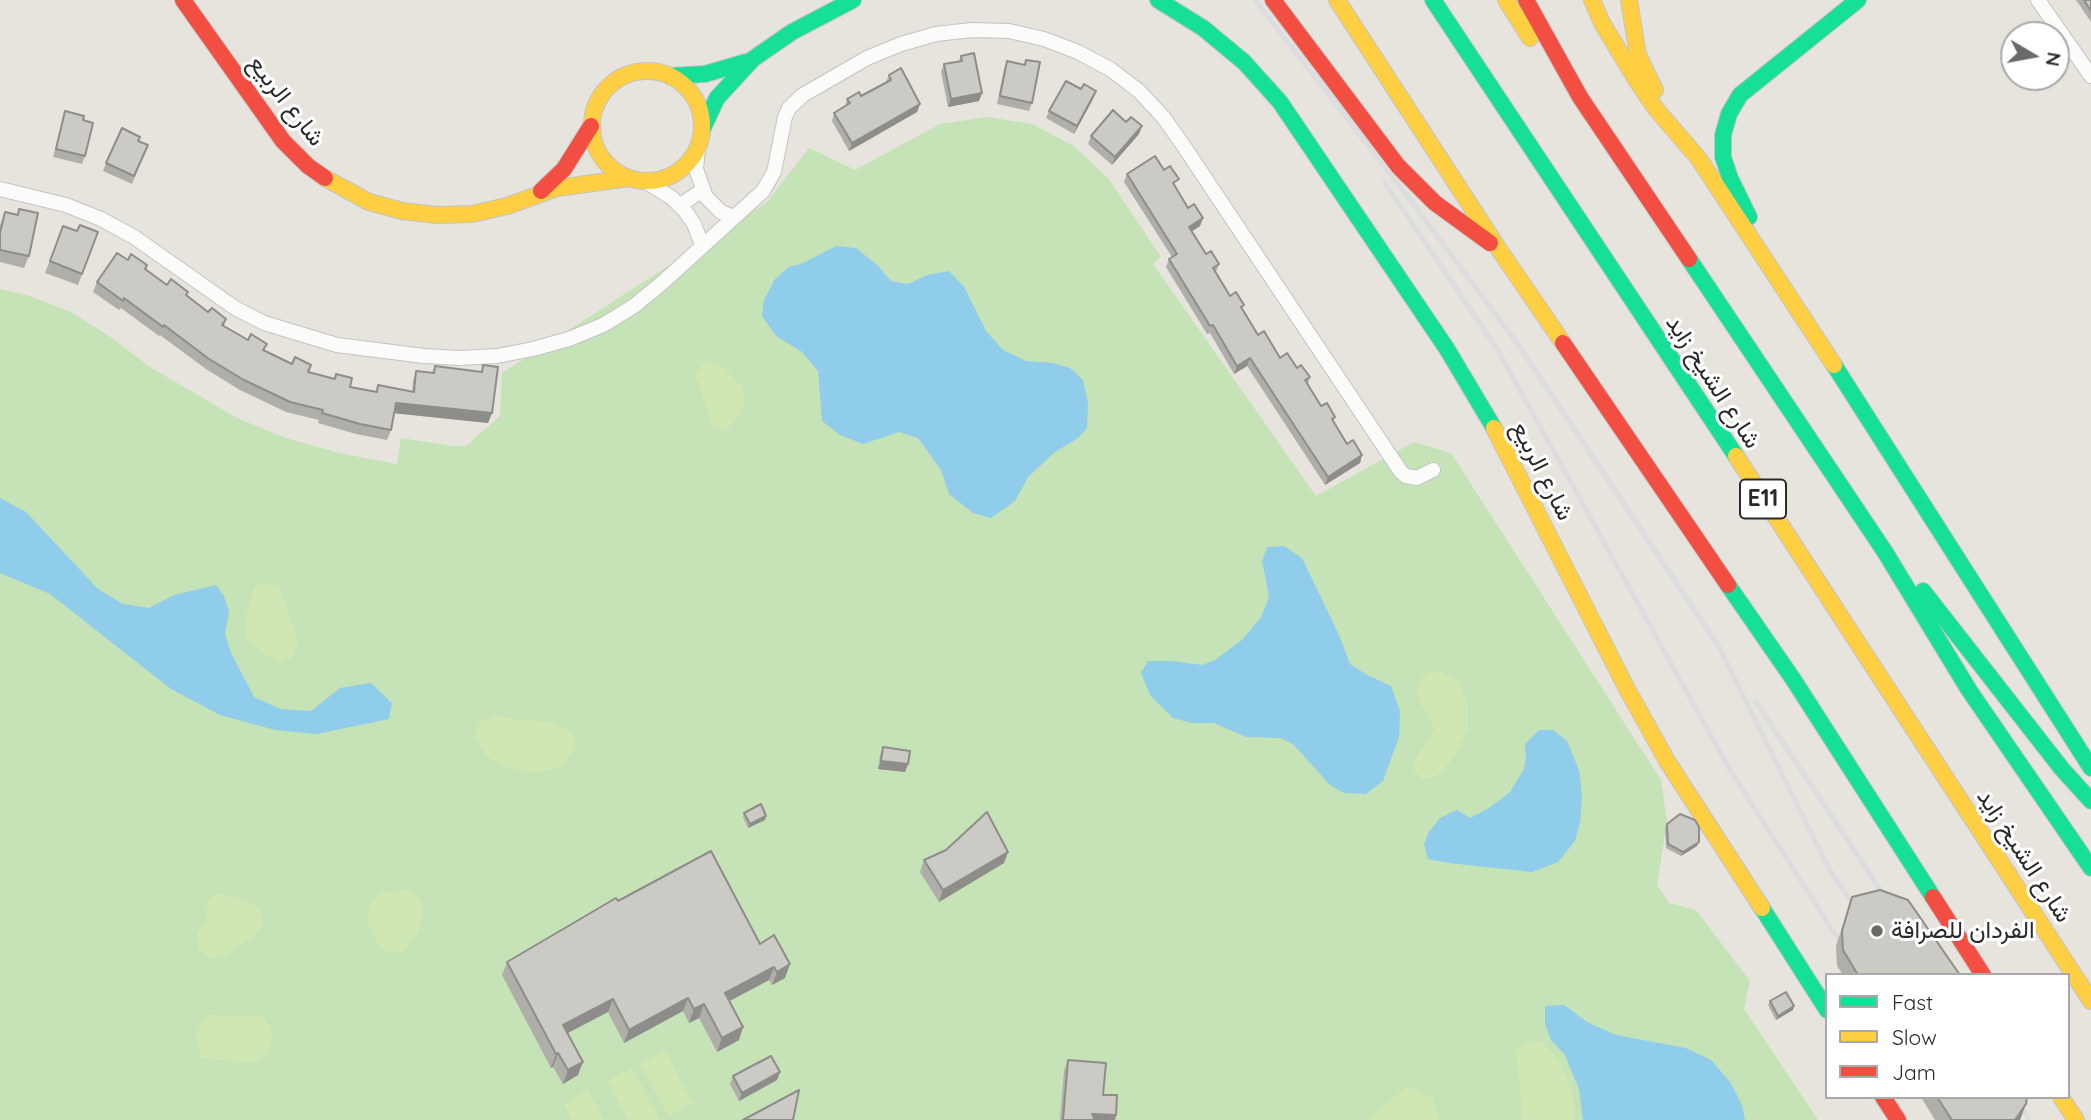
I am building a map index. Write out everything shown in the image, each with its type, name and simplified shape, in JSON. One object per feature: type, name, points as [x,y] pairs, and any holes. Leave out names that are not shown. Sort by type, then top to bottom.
[{"type":"main road","name":"شارع الربيع","points":[[183,0],[283,141],[308,166],[337,186],[380,205],[402,211],[437,215],[472,214],[575,185],[637,180]]},
{"type":"main road","points":[[700,139],[700,114],[695,98],[684,85],[670,76],[653,71],[634,72],[617,79],[599,99],[591,125],[594,143],[602,158],[614,170],[637,180],[662,179],[677,172],[689,161],[700,139],[713,106],[728,84],[753,59],[792,32],[853,0]]},
{"type":"main road","name":"شارع الربيع","points":[[1158,0],[1203,28],[1244,62],[1280,102],[1447,349],[1493,426],[1627,690],[1667,761],[1825,1007]]},
{"type":"main road","points":[[1273,0],[1398,166],[1445,211],[1498,247]]},
{"type":"main road","points":[[1337,0],[1498,247],[1793,680],[1982,973]]},
{"type":"main road","name":"شارع الشيخ زايد","points":[[1433,0],[1676,365],[2091,1000]]},
{"type":"main road","points":[[1506,0],[1543,57],[1580,97]]},
{"type":"main road","points":[[1526,0],[1580,97],[1885,552],[1956,670],[2091,868]]},
{"type":"main road","points":[[1592,0],[1602,23],[1637,81],[1708,173],[1770,266],[2091,768]]},
{"type":"main road","points":[[1629,0],[1638,55],[1678,134]]},
{"type":"main road","points":[[1770,266],[1726,167],[1722,146],[1725,124],[1734,104],[1749,88],[1858,0]]},
{"type":"main road","points":[[670,76],[713,72],[753,59]]},
{"type":"main road","name":"شارع الربيع","points":[[539,193],[564,169],[591,125]]},
{"type":"main road","points":[[1885,552],[1932,602],[2062,769],[2091,801]]},
{"type":"main road","points":[[1884,1099],[1898,1120]]},
{"type":"main road","points":[[2062,1099],[2076,1120]]},
{"type":"street","points":[[2038,0],[2091,76]]},
{"type":"street","points":[[0,189],[30,194],[101,219],[134,237],[235,308],[264,323],[337,345],[424,356],[497,356],[569,339],[603,325],[634,306],[763,191],[774,172],[785,117],[795,101],[867,58],[912,40],[972,30],[1009,31],[1044,39],[1078,52],[1110,69],[1139,91],[1164,118],[1401,472],[1406,476],[1418,478],[1433,470]]},
{"type":"street","points":[[700,139],[696,169],[703,190],[715,208],[734,217]]},
{"type":"street","points":[[637,180],[664,192],[680,205],[694,224],[702,245]]},
{"type":"street","points":[[680,205],[703,190]]},
{"type":"green space","points":[[987,117],[1032,124],[1074,146],[1108,178],[1161,257],[1153,264],[1316,496],[1414,442],[1451,453],[1661,780],[1667,821],[1657,885],[1669,903],[1696,910],[1750,981],[1744,1009],[1818,1120],[0,1120],[0,289],[27,295],[71,312],[150,367],[237,418],[286,438],[339,453],[397,464],[401,438],[466,446],[500,416],[502,373],[766,203],[809,148],[855,170],[940,124]]},
{"type":"green space","points":[[703,361],[726,369],[742,387],[745,404],[736,420],[726,430],[713,427],[695,375]]},
{"type":"green space","points":[[264,583],[280,588],[298,642],[293,657],[281,662],[264,654],[246,640],[245,620],[254,587]]},
{"type":"green space","points":[[1430,671],[1442,672],[1459,681],[1468,705],[1468,730],[1457,753],[1441,773],[1428,779],[1420,778],[1413,768],[1418,754],[1434,730],[1430,717],[1420,703],[1417,690],[1421,679]]},
{"type":"green space","points":[[495,715],[517,720],[550,722],[572,732],[576,747],[562,767],[533,773],[502,766],[487,757],[475,736],[480,722]]},
{"type":"green space","points":[[405,890],[419,897],[424,912],[418,932],[406,951],[390,954],[379,946],[368,924],[369,904],[382,892]]},
{"type":"green space","points":[[219,893],[259,906],[263,924],[253,938],[228,955],[210,958],[198,950],[197,933],[206,923],[208,899]]},
{"type":"green space","points":[[208,1015],[264,1017],[272,1032],[269,1054],[254,1063],[201,1058],[195,1034]]},
{"type":"green space","points":[[1542,1042],[1559,1060],[1572,1093],[1575,1120],[1523,1120],[1516,1051],[1528,1043]]},
{"type":"green space","points":[[665,1050],[693,1103],[668,1116],[640,1063]]},
{"type":"green space","points":[[632,1068],[660,1120],[628,1120],[607,1081]]},
{"type":"green space","points":[[1407,1086],[1432,1097],[1440,1120],[1367,1120]]},
{"type":"green space","points":[[588,1091],[604,1120],[572,1120],[564,1104]]},
{"type":"water","points":[[836,246],[856,248],[891,281],[908,284],[927,275],[949,271],[964,287],[986,331],[1003,350],[1026,361],[1053,363],[1070,368],[1083,380],[1088,403],[1087,428],[1028,477],[1015,501],[991,518],[973,513],[949,494],[941,470],[918,438],[899,432],[863,444],[840,435],[822,421],[818,371],[802,352],[776,336],[762,316],[764,300],[775,279],[789,267]]},
{"type":"water","points":[[0,498],[26,512],[98,589],[123,604],[149,608],[174,595],[216,585],[224,596],[229,612],[225,634],[231,653],[254,697],[280,709],[311,711],[340,688],[371,683],[392,703],[389,719],[317,734],[275,730],[220,715],[171,689],[50,594],[0,573]]},
{"type":"water","points":[[1284,546],[1302,558],[1350,664],[1391,686],[1400,711],[1399,737],[1383,781],[1366,794],[1344,793],[1330,785],[1294,745],[1281,738],[1246,737],[1214,723],[1191,723],[1173,718],[1150,695],[1141,673],[1148,661],[1202,665],[1215,660],[1243,639],[1261,617],[1269,597],[1262,561],[1267,547]]},
{"type":"water","points":[[1539,730],[1553,730],[1567,741],[1579,770],[1582,797],[1580,822],[1575,841],[1558,862],[1532,872],[1428,859],[1424,844],[1440,818],[1457,810],[1470,818],[1510,792],[1524,769],[1525,744]]},
{"type":"water","points":[[1564,1005],[1587,1022],[1616,1035],[1686,1048],[1711,1060],[1730,1082],[1742,1105],[1745,1120],[1583,1120],[1579,1089],[1565,1055],[1551,1040],[1545,1024],[1545,1006]]},
{"type":"building","points":[[2084,0],[2091,0],[2091,11]]},
{"type":"building","points":[[974,53],[982,93],[951,99],[944,64],[962,61],[961,56]]},
{"type":"building","points":[[1026,60],[1040,62],[1032,103],[1000,96],[1007,61],[1025,65]]},
{"type":"building","points":[[901,68],[920,104],[852,143],[834,113],[850,103],[847,99],[859,92],[861,96],[891,80],[889,75]]},
{"type":"building","points":[[1066,81],[1081,89],[1084,84],[1096,91],[1077,126],[1049,111]]},
{"type":"building","points":[[1113,110],[1126,122],[1131,117],[1142,126],[1115,157],[1091,136]]},
{"type":"building","points":[[65,111],[84,116],[83,120],[93,123],[85,156],[56,149]]},
{"type":"building","points":[[122,128],[140,137],[138,141],[148,145],[134,176],[106,163]]},
{"type":"building","points":[[1155,156],[1164,170],[1170,166],[1179,179],[1173,183],[1188,208],[1194,204],[1203,218],[1189,227],[1206,254],[1211,251],[1219,264],[1213,268],[1230,296],[1236,292],[1244,305],[1241,307],[1258,335],[1264,331],[1280,358],[1287,353],[1297,368],[1301,365],[1310,377],[1305,380],[1321,406],[1327,403],[1335,417],[1332,419],[1347,444],[1353,440],[1362,455],[1328,477],[1250,358],[1237,366],[1169,259],[1177,254],[1127,174]]},
{"type":"building","points":[[19,209],[38,213],[29,256],[0,250],[0,233],[5,212],[18,215]]},
{"type":"building","points":[[80,225],[98,232],[82,274],[50,261],[63,226],[77,231]]},
{"type":"building","points":[[117,253],[128,260],[131,254],[147,265],[145,269],[167,285],[171,279],[208,312],[212,308],[226,319],[222,325],[248,340],[251,334],[267,344],[263,350],[292,364],[295,357],[311,365],[308,372],[335,379],[336,374],[352,378],[350,387],[377,392],[378,385],[414,392],[416,371],[434,373],[435,366],[482,372],[483,365],[498,367],[492,413],[396,403],[391,430],[360,424],[322,413],[323,410],[290,402],[244,380],[209,359],[164,325],[163,327],[97,282]]},
{"type":"building","points":[[883,747],[910,751],[908,764],[881,761]]},
{"type":"building","points":[[761,804],[766,816],[750,824],[744,813]]},
{"type":"building","points":[[987,812],[1008,852],[943,890],[924,860],[946,850]]},
{"type":"building","points":[[1680,814],[1695,820],[1699,827],[1699,842],[1683,852],[1668,844],[1667,824]]},
{"type":"building","points":[[711,851],[760,944],[774,935],[790,964],[777,972],[774,967],[725,993],[743,1027],[722,1038],[704,1004],[694,1009],[688,998],[629,1030],[613,999],[563,1025],[583,1062],[568,1070],[558,1053],[556,1054],[507,962],[616,898],[618,901]]},
{"type":"building","name":"الفردان للصرافة","points":[[1880,890],[1908,900],[1959,973],[1857,973],[1843,950],[1842,931],[1852,897]]},
{"type":"building","points":[[1786,992],[1794,1006],[1778,1016],[1770,1001]]},
{"type":"building","points":[[771,1056],[780,1072],[742,1093],[733,1076]]},
{"type":"building","points":[[1068,1060],[1106,1063],[1103,1095],[1117,1095],[1116,1115],[1092,1114],[1095,1120],[1063,1120]]},
{"type":"building","points":[[799,1090],[793,1120],[743,1120]]},
{"type":"building","points":[[1938,1099],[2027,1099],[2015,1120],[1952,1120]]},
{"type":"railway","points":[[1255,0],[1406,194],[1519,346],[1719,647],[1829,869],[1861,916]]},
{"type":"railway","points":[[1385,183],[1497,349],[1730,770],[1860,973]]},
{"type":"railway","points":[[1756,702],[1891,906]]},
{"type":"railway","points":[[2016,1099],[2029,1120]]},
{"type":"traffic: fast","points":[[702,130],[717,98],[753,59],[792,32],[853,0]]},
{"type":"traffic: fast","points":[[1158,0],[1203,28],[1244,62],[1280,102],[1447,349],[1494,428]]},
{"type":"traffic: fast","points":[[1433,0],[1736,456]]},
{"type":"traffic: fast","points":[[1749,217],[1723,157],[1723,135],[1729,114],[1740,95],[1858,0]]},
{"type":"traffic: fast","points":[[670,76],[705,74],[746,62]]},
{"type":"traffic: fast","points":[[1689,259],[1885,552],[1969,690],[2091,868]]},
{"type":"traffic: fast","points":[[1834,365],[2091,768]]},
{"type":"traffic: fast","points":[[1728,585],[1793,679],[1933,897]]},
{"type":"traffic: fast","points":[[1923,591],[2062,769],[2091,801]]},
{"type":"traffic: fast","points":[[1762,908],[1825,1007]]},
{"type":"traffic: slow","points":[[1337,0],[1563,343]]},
{"type":"traffic: slow","points":[[1506,0],[1530,38]]},
{"type":"traffic: slow","points":[[1592,0],[1602,23],[1637,81],[1656,109],[1699,159],[1834,365]]},
{"type":"traffic: slow","points":[[1629,0],[1638,55],[1655,90]]},
{"type":"traffic: slow","points":[[647,71],[668,75],[686,87],[698,105],[702,126],[698,147],[686,165],[668,177],[647,181],[626,177],[608,165],[596,147],[592,126],[596,105],[608,87],[626,75],[647,71]]},
{"type":"traffic: slow","points":[[325,178],[369,202],[402,211],[437,215],[472,214],[507,206],[557,188],[629,178]]},
{"type":"traffic: slow","points":[[1494,428],[1627,689],[1667,761],[1762,908]]},
{"type":"traffic: slow","points":[[1736,456],[2091,1001]]},
{"type":"traffic: slow","points":[[2062,1099],[2076,1120]]},
{"type":"traffic: jam","points":[[183,0],[283,141],[308,166],[325,178]]},
{"type":"traffic: jam","points":[[1273,0],[1398,166],[1435,203],[1490,243]]},
{"type":"traffic: jam","points":[[1526,0],[1580,97],[1689,259]]},
{"type":"traffic: jam","points":[[541,191],[564,169],[591,126]]},
{"type":"traffic: jam","points":[[1563,343],[1728,585]]},
{"type":"traffic: jam","points":[[1933,897],[1982,973]]},
{"type":"traffic: jam","points":[[1884,1099],[1898,1120]]},
{"type":"place","name":"الفردان للصرافة","points":[[1877,931]]}]
